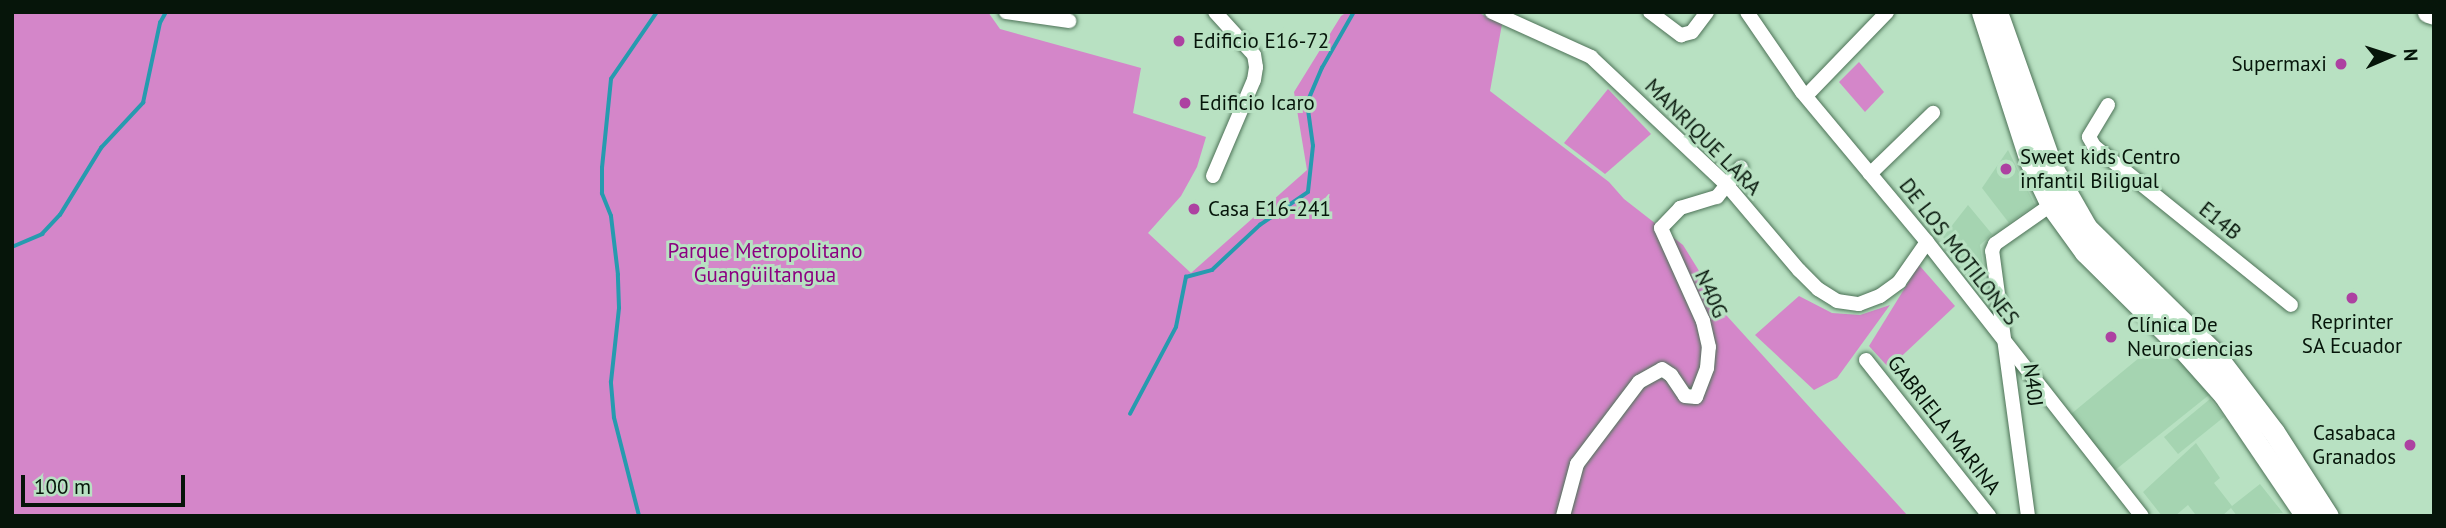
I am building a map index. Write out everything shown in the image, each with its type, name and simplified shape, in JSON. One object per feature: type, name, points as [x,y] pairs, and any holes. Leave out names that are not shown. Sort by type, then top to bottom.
[{"type":"main road","points":[[1970,12],[2028,179],[2047,200],[2085,253],[2184,350],[2224,396],[2306,516]]},
{"type":"main road","points":[[1982,12],[2012,110],[2047,200]]},
{"type":"main road","points":[[1997,12],[2053,167],[2087,228],[2214,354],[2274,432],[2328,516]]},
{"type":"main road","points":[[2428,12],[2434,14]]},
{"type":"street","points":[[1006,12],[1069,21]]},
{"type":"street","points":[[1213,176],[1254,79],[1256,67],[1254,55],[1215,12]]},
{"type":"street","name":"MANRIQUE LARA","points":[[1492,12],[1591,57],[1726,184],[1799,270],[1818,289],[1837,301],[1859,304],[1881,296],[1899,282],[1927,242]]},
{"type":"street","points":[[1650,12],[1681,35],[1692,32],[1707,12]]},
{"type":"street","name":"DE LOS MOTILONES","points":[[1747,12],[1805,96],[1927,242],[2142,516]]},
{"type":"street","points":[[1805,96],[1887,12]]},
{"type":"street","name":"E14B","points":[[2108,105],[2089,137],[2094,146],[2291,305]]},
{"type":"street","points":[[1870,174],[1933,113]]},
{"type":"street","points":[[1726,184],[1741,167]]},
{"type":"street","name":"N40G","points":[[1563,516],[1577,464],[1639,382],[1662,369],[1671,374],[1685,396],[1696,397],[1707,368],[1709,348],[1703,321],[1661,228],[1679,208],[1717,197],[1726,184]]},
{"type":"street","name":"N40J","points":[[2028,516],[1993,247],[2047,200]]},
{"type":"street","name":"GABRIELA MARINA","points":[[1866,360],[1989,516]]},
{"type":"shaded area","name":"Sweet kids Centro infantil Biligual","points":[[2008,150],[2035,205],[2009,223],[1982,188]]},
{"type":"shaded area","points":[[1968,205],[1992,234],[1980,245],[1989,306],[1943,237]]},
{"type":"shaded area","points":[[2162,339],[2209,395],[2114,471],[2071,414]]},
{"type":"shaded area","points":[[2210,399],[2224,417],[2178,454],[2164,437]]},
{"type":"shaded area","points":[[2196,443],[2220,478],[2214,483],[2232,506],[2260,484],[2283,513],[2237,516],[2231,508],[2222,516],[2193,516],[2195,514],[2188,505],[2175,516],[2162,516],[2143,492]]},
{"type":"green space","name":"Parque Metropolitano Guangüiltangua","points":[[12,12],[988,12],[1000,29],[1141,68],[1133,113],[1206,137],[1197,167],[1181,196],[1148,233],[1191,273],[1307,170],[1294,92],[1341,16],[1347,12],[1477,12],[1502,24],[1490,91],[1609,182],[1624,199],[1683,245],[1727,316],[1908,516],[12,516]]},
{"type":"green space","points":[[1859,62],[1884,92],[1865,112],[1839,82]]},
{"type":"green space","points":[[1608,89],[1651,134],[1605,174],[1564,143]]},
{"type":"green space","points":[[1919,265],[1955,306],[1889,368],[1869,346]]},
{"type":"green space","points":[[1799,296],[1832,313],[1860,315],[1890,305],[1837,378],[1814,390],[1755,335]]},
{"type":"waterway","points":[[12,247],[42,234],[60,215],[101,148],[143,103],[160,23],[166,12]]},
{"type":"waterway","points":[[639,516],[614,418],[611,382],[619,308],[618,275],[611,216],[602,194],[602,168],[611,79],[657,12]]},
{"type":"waterway","points":[[1130,414],[1176,327],[1186,277],[1212,270],[1260,225],[1308,192],[1313,146],[1307,103],[1322,68],[1354,12]]},
{"type":"place","name":"Edificio E16-72","points":[[1179,41]]},
{"type":"place","name":"Supermaxi","points":[[2341,64]]},
{"type":"place","name":"Edificio Icaro","points":[[1185,103]]},
{"type":"place","name":"Sweet kids Centro infantil Biligual","points":[[2006,169]]},
{"type":"place","name":"Casa E16-241","points":[[1194,209]]},
{"type":"place","name":"Reprinter SA Ecuador","points":[[2352,298]]},
{"type":"place","name":"Clínica De Neurociencias","points":[[2111,337]]},
{"type":"place","name":"Casabaca Granados","points":[[2410,445]]}]
